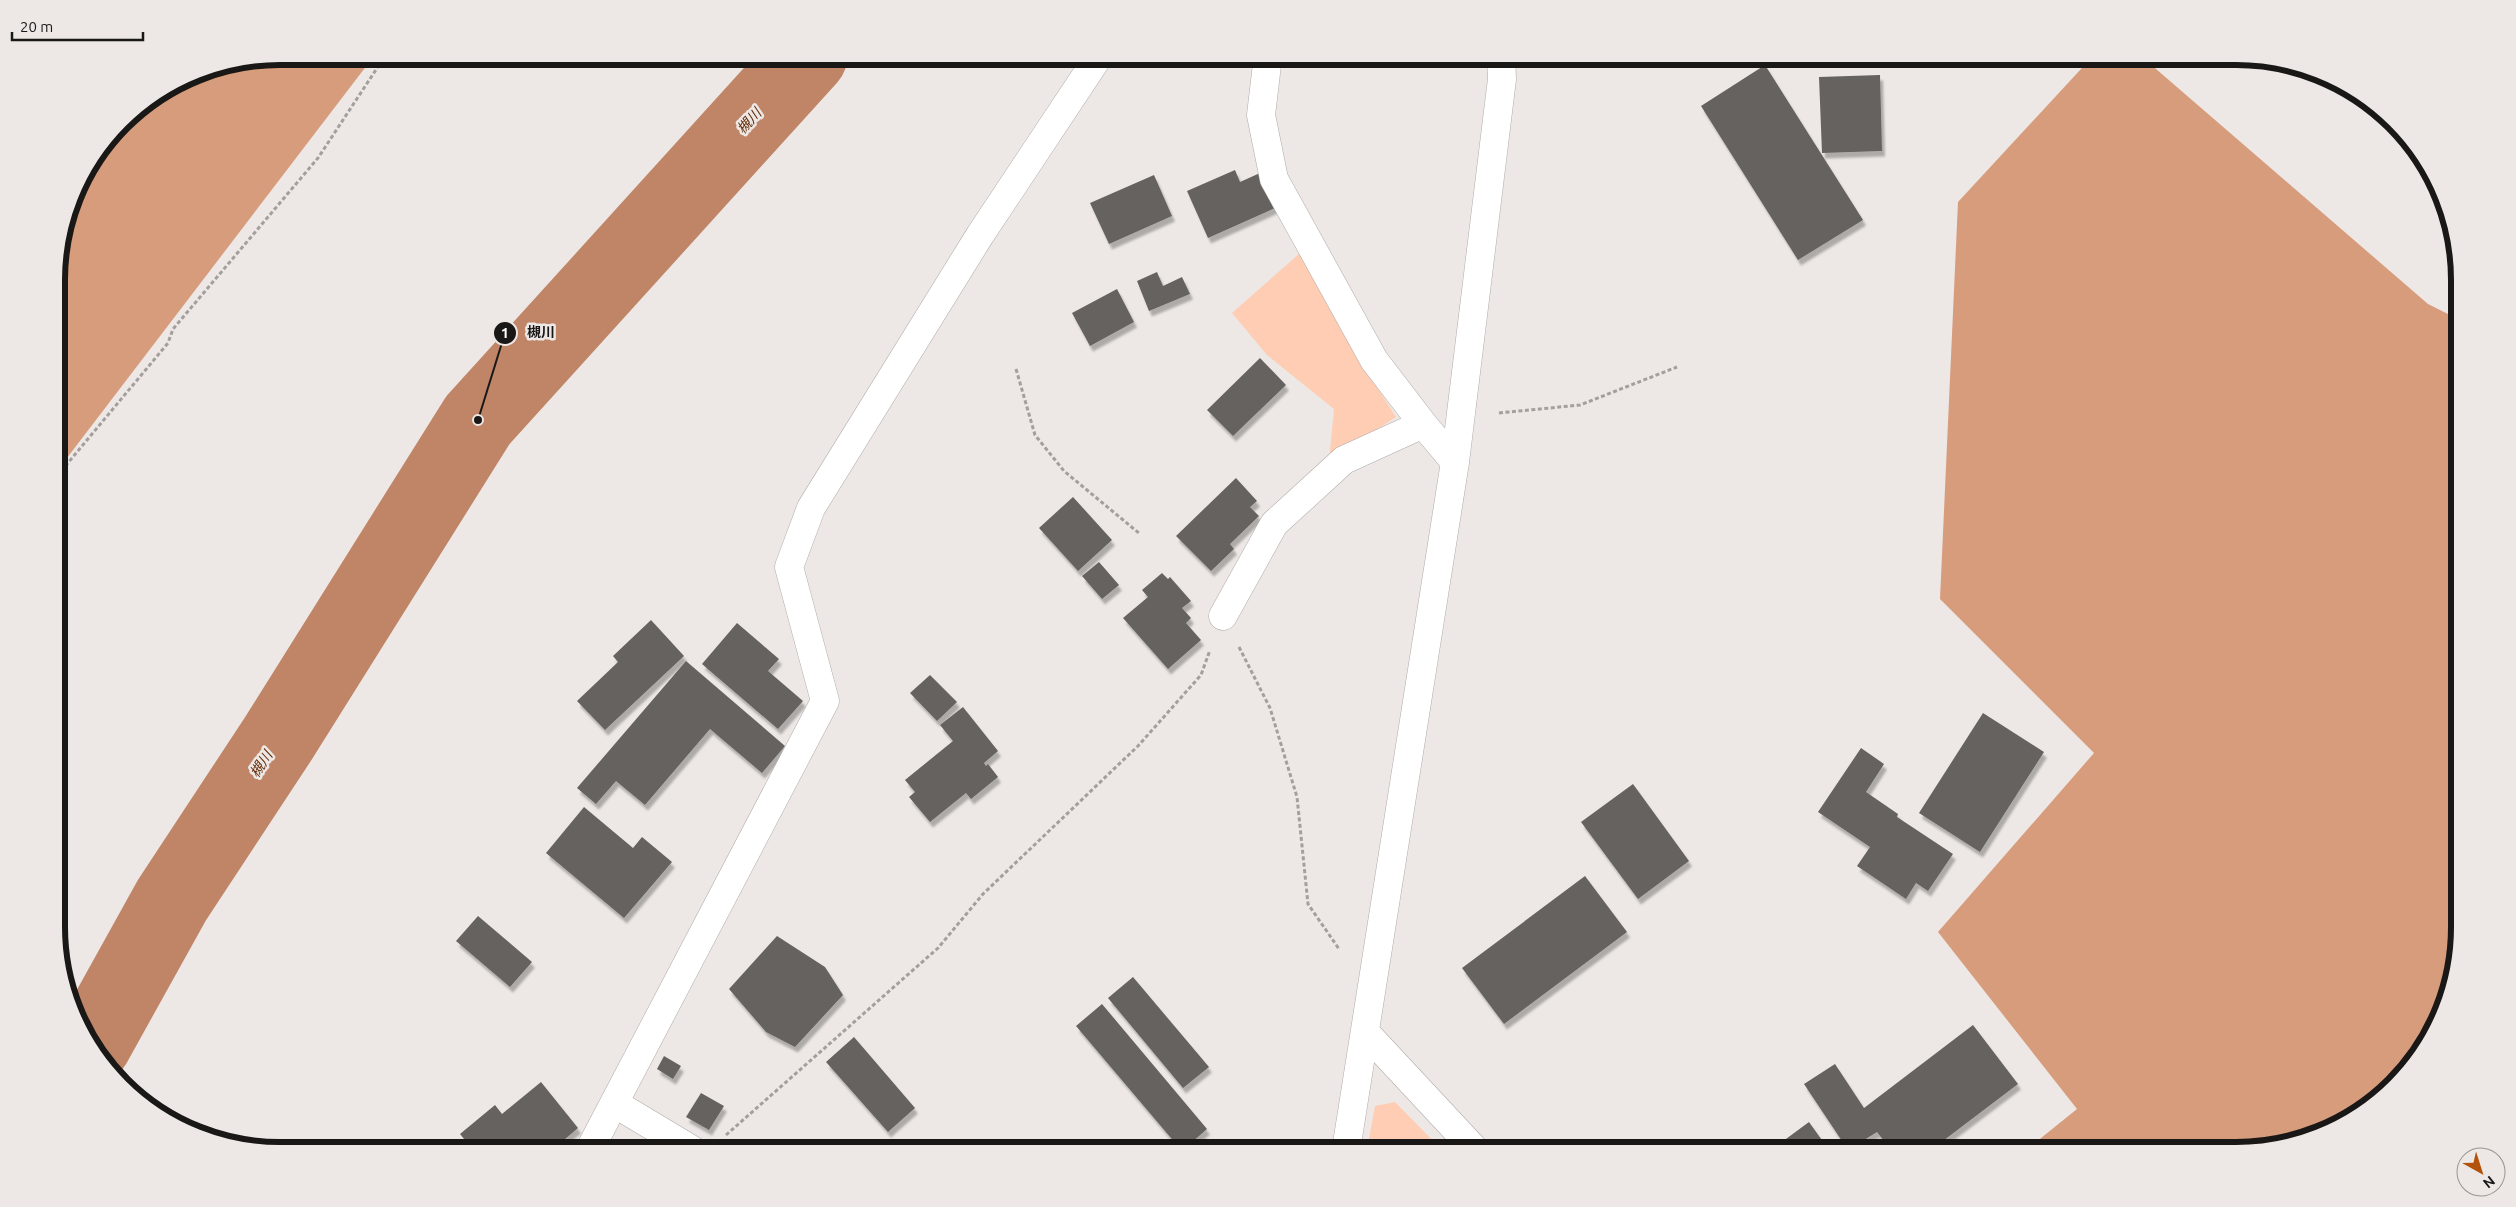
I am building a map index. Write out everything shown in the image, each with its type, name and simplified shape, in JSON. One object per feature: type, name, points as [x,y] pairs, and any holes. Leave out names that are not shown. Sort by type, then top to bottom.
[{"type":"street","points":[[594,1142],[826,701],[789,567],[811,508],[980,235],[1093,65]]},
{"type":"street","points":[[1267,65],[1261,114],[1274,179],[1374,360],[1455,462]]},
{"type":"street","points":[[1347,1142],[1455,462],[1502,79],[1501,65]]},
{"type":"street","points":[[1223,616],[1274,524],[1344,460],[1423,424]]},
{"type":"street","points":[[1366,1033],[1467,1142]]},
{"type":"street","points":[[614,1103],[679,1142]]},
{"type":"path","points":[[65,466],[168,343],[173,329],[318,158],[379,65]]},
{"type":"path","points":[[1461,416],[1580,406],[1677,367]]},
{"type":"path","points":[[1016,370],[1036,435],[1064,471],[1140,534]]},
{"type":"path","points":[[1223,616],[1270,708],[1297,797],[1308,904],[1340,950]]},
{"type":"path","points":[[724,1138],[938,948],[982,894],[1138,746],[1201,675],[1223,616]]},
{"type":"shaded area","points":[[266,65],[367,65],[65,461],[65,266],[69,238],[76,211],[87,185],[101,161],[118,138],[138,118],[161,101],[185,87],[211,76],[238,69]]},
{"type":"shaded area","points":[[2085,65],[2151,65],[2428,304],[2451,316],[2451,941],[2447,969],[2440,996],[2429,1022],[2415,1046],[2398,1069],[2378,1089],[2355,1106],[2331,1120],[2305,1131],[2278,1138],[2250,1142],[2036,1142],[2077,1109],[1938,932],[2094,753],[1940,599],[1958,202]]},
{"type":"shaded area","points":[[1300,253],[1355,353],[1396,417],[1329,461],[1334,409],[1267,355],[1232,313]]},
{"type":"shaded area","points":[[1395,1102],[1434,1142],[1368,1142],[1375,1106]]},
{"type":"building","points":[[1765,65],[1863,220],[1798,260],[1701,106]]},
{"type":"building","points":[[1880,75],[1882,151],[1822,153],[1819,77]]},
{"type":"building","points":[[1235,170],[1240,182],[1260,173],[1275,208],[1208,238],[1187,191]]},
{"type":"building","points":[[1154,175],[1172,216],[1109,244],[1090,203]]},
{"type":"building","points":[[1157,272],[1163,286],[1182,277],[1190,294],[1149,311],[1137,281]]},
{"type":"building","points":[[1117,289],[1134,322],[1090,346],[1072,313]]},
{"type":"building","points":[[1260,358],[1286,385],[1233,436],[1207,410]]},
{"type":"building","points":[[1236,478],[1257,501],[1250,507],[1259,516],[1230,544],[1234,549],[1211,571],[1176,536]]},
{"type":"building","points":[[1073,497],[1112,540],[1078,571],[1039,528]]},
{"type":"building","points":[[1099,562],[1119,585],[1102,599],[1082,576]]},
{"type":"building","points":[[1162,573],[1168,579],[1170,577],[1191,601],[1182,608],[1191,618],[1186,623],[1201,640],[1168,669],[1123,618],[1148,597],[1142,590]]},
{"type":"building","points":[[651,620],[684,656],[605,730],[577,701],[618,662],[613,656]]},
{"type":"building","points":[[737,623],[779,659],[768,671],[803,701],[778,729],[702,664]]},
{"type":"building","points":[[686,661],[785,746],[762,773],[710,729],[645,805],[616,781],[596,804],[577,788]]},
{"type":"building","points":[[930,675],[957,702],[937,721],[910,693]]},
{"type":"building","points":[[963,707],[998,751],[984,763],[986,766],[988,764],[998,777],[971,799],[966,793],[930,822],[909,797],[915,792],[905,780],[953,741],[940,725]]},
{"type":"building","points":[[1983,713],[2044,752],[1980,852],[1919,813]]},
{"type":"building","points":[[1861,748],[1884,764],[1866,792],[1898,814],[1897,817],[1953,854],[1928,891],[1916,883],[1906,899],[1857,866],[1870,847],[1818,812]]},
{"type":"building","points":[[1633,784],[1689,861],[1638,899],[1581,822]]},
{"type":"building","points":[[584,807],[633,848],[642,837],[672,862],[624,918],[546,853]]},
{"type":"building","points":[[1585,876],[1627,932],[1504,1024],[1462,968]]},
{"type":"building","points":[[478,916],[532,962],[510,987],[456,941]]},
{"type":"building","points":[[777,936],[825,967],[843,995],[795,1047],[766,1032],[729,989]]},
{"type":"building","points":[[1133,977],[1209,1067],[1183,1088],[1108,998]]},
{"type":"building","points":[[1102,1004],[1207,1129],[1192,1142],[1174,1142],[1076,1026]]},
{"type":"building","points":[[1973,1025],[2018,1084],[1942,1142],[1885,1142],[1877,1132],[1861,1142],[1843,1142],[1804,1084],[1835,1064],[1864,1108]]},
{"type":"building","points":[[854,1037],[915,1108],[888,1132],[826,1062]]},
{"type":"building","points":[[664,1056],[681,1066],[673,1079],[657,1069]]},
{"type":"building","points":[[541,1082],[578,1128],[562,1142],[467,1142],[460,1134],[495,1105],[502,1114]]},
{"type":"building","points":[[701,1093],[724,1106],[709,1130],[686,1117]]},
{"type":"building","points":[[1809,1122],[1823,1142],[1782,1142]]},
{"type":"waterway","name":"槻川","points":[[96,1037],[172,900],[278,739],[478,420],[800,65]]},
{"type":"place","name":"槻川","points":[[478,420]]}]
